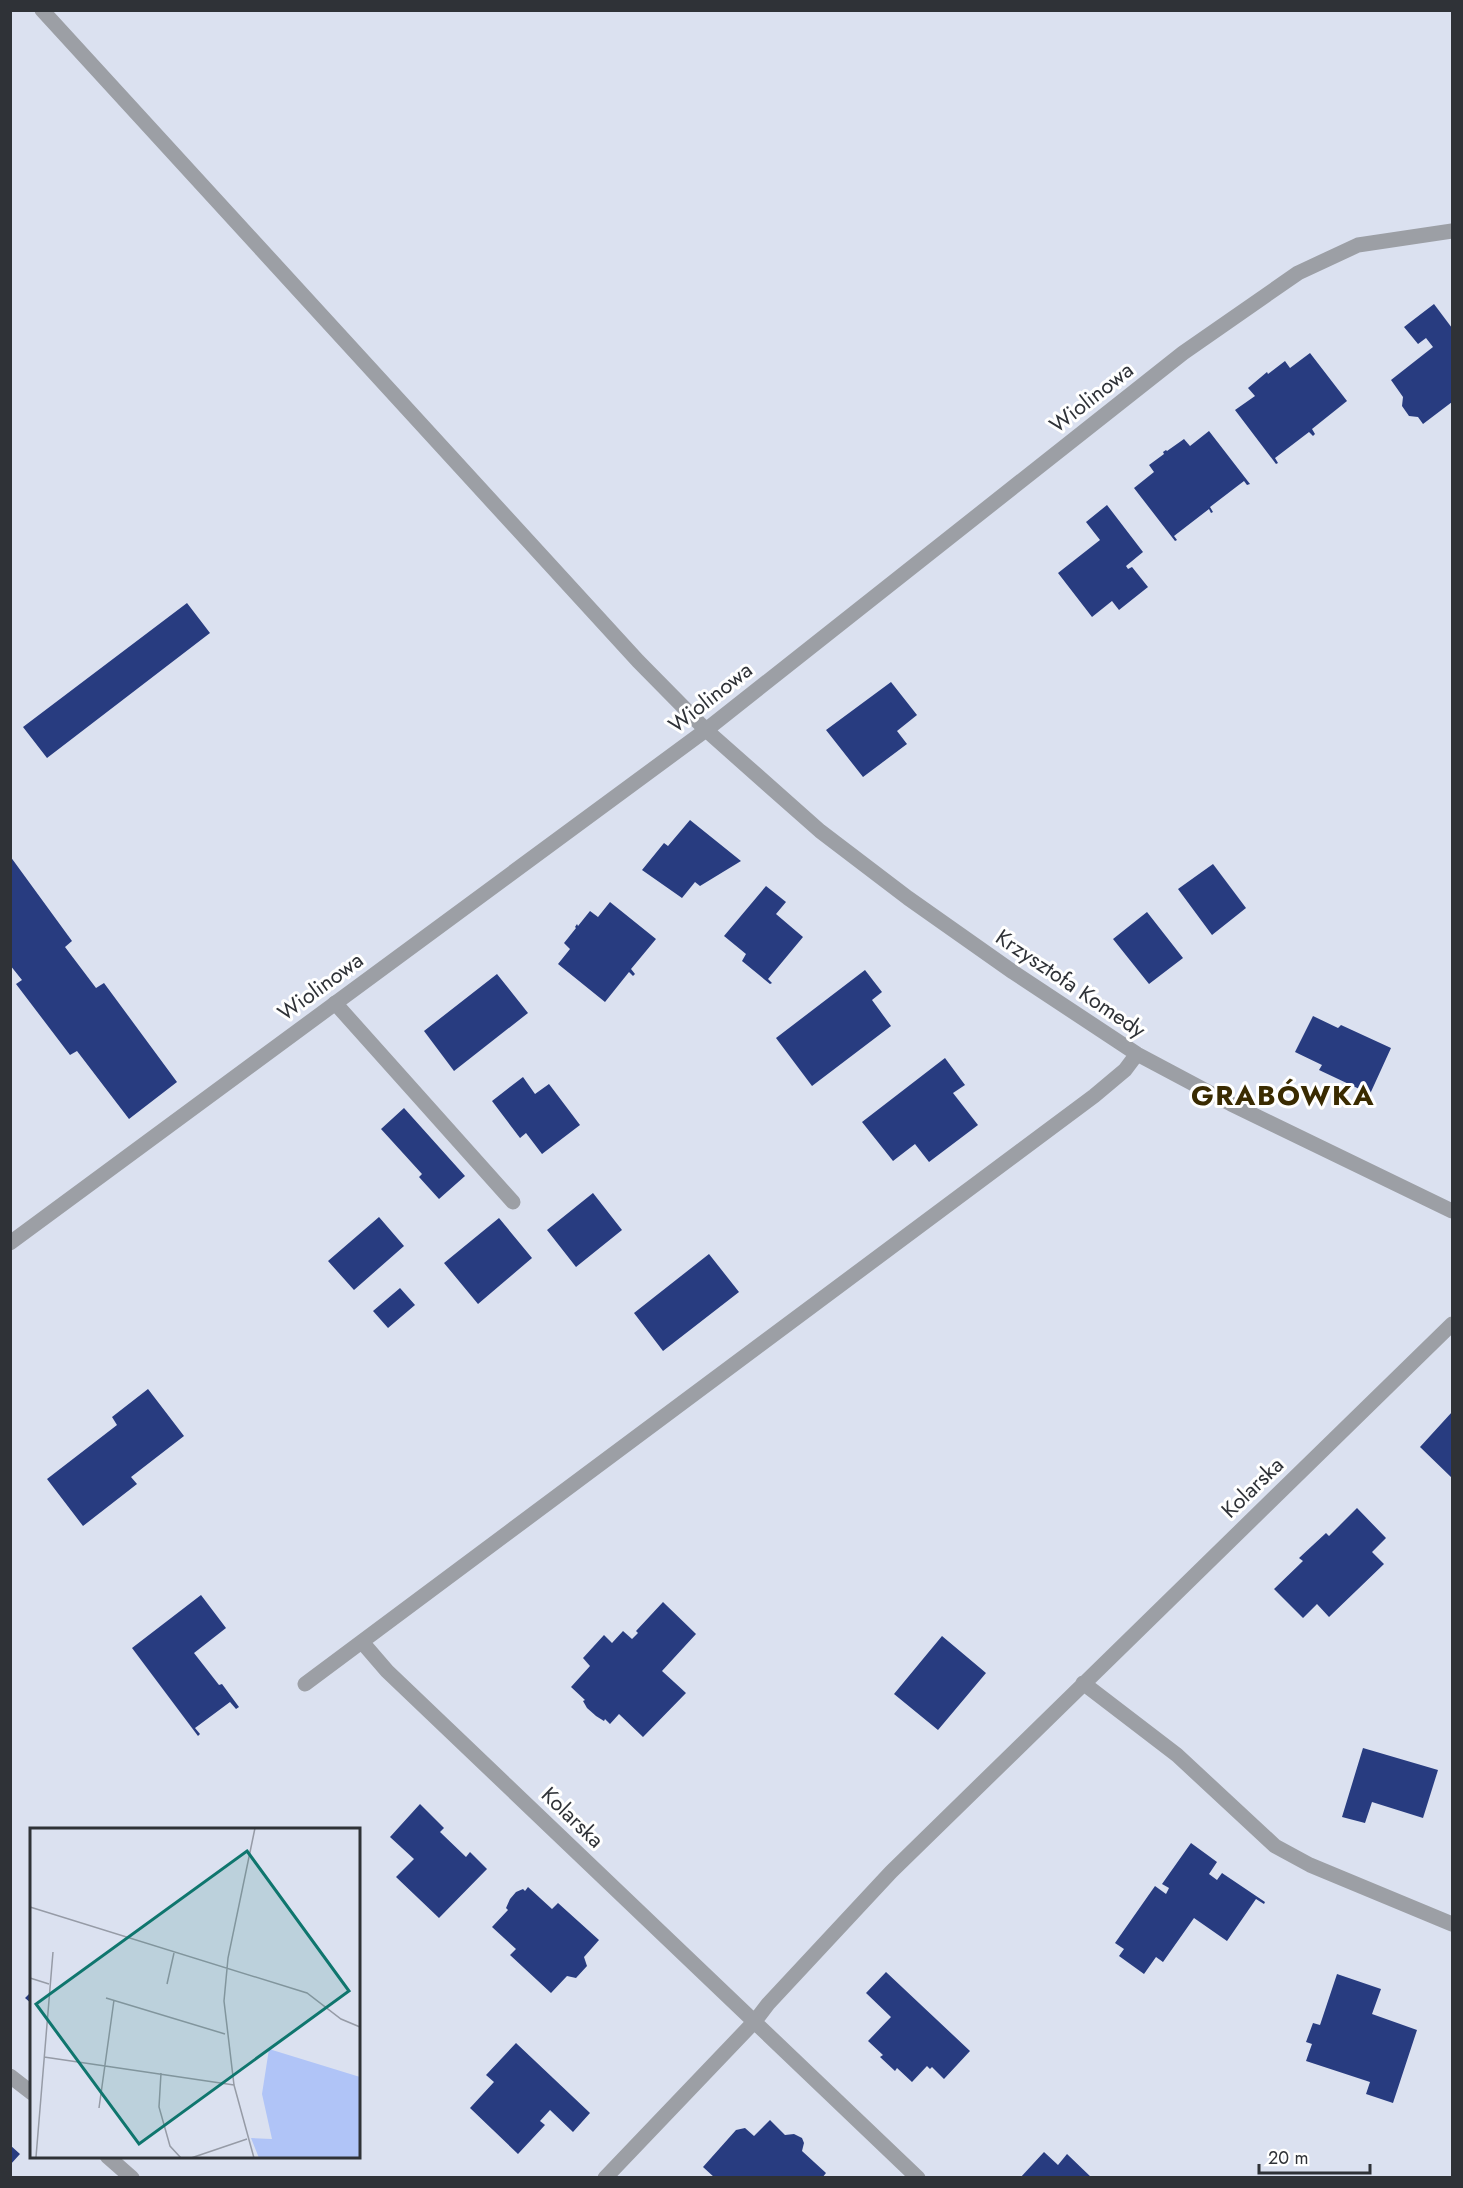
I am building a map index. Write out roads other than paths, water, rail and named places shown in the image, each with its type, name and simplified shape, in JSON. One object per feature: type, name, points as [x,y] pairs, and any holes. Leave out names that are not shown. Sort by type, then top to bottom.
[{"type":"street","name":"Krzysztofa Komedy","points":[[42,10],[638,661],[706,730],[820,831],[862,864],[1013,972],[1137,1054],[1231,1104],[1452,1211]]},
{"type":"street","name":"Wiolinowa","points":[[10,1243],[706,730],[1173,360],[1261,297],[1298,273],[1358,245],[1452,231]]},
{"type":"street","points":[[335,1003],[513,1202]]},
{"type":"street","points":[[305,1684],[1099,1092],[1125,1070],[1137,1054]]},
{"type":"street","name":"Kolarska","points":[[605,2178],[755,2021],[768,2004],[891,1872],[1452,1324]]},
{"type":"street","name":"Kolarska","points":[[362,1642],[396,1680],[918,2178]]},
{"type":"street","points":[[1083,1683],[1177,1755],[1275,1846],[1310,1865],[1452,1924]]},
{"type":"street","points":[[10,2076],[30,2091]]},
{"type":"street","points":[[108,2158],[132,2178]]},
{"type":"district","name":"GRABÓWKA","points":[[1283,1095]]}]
